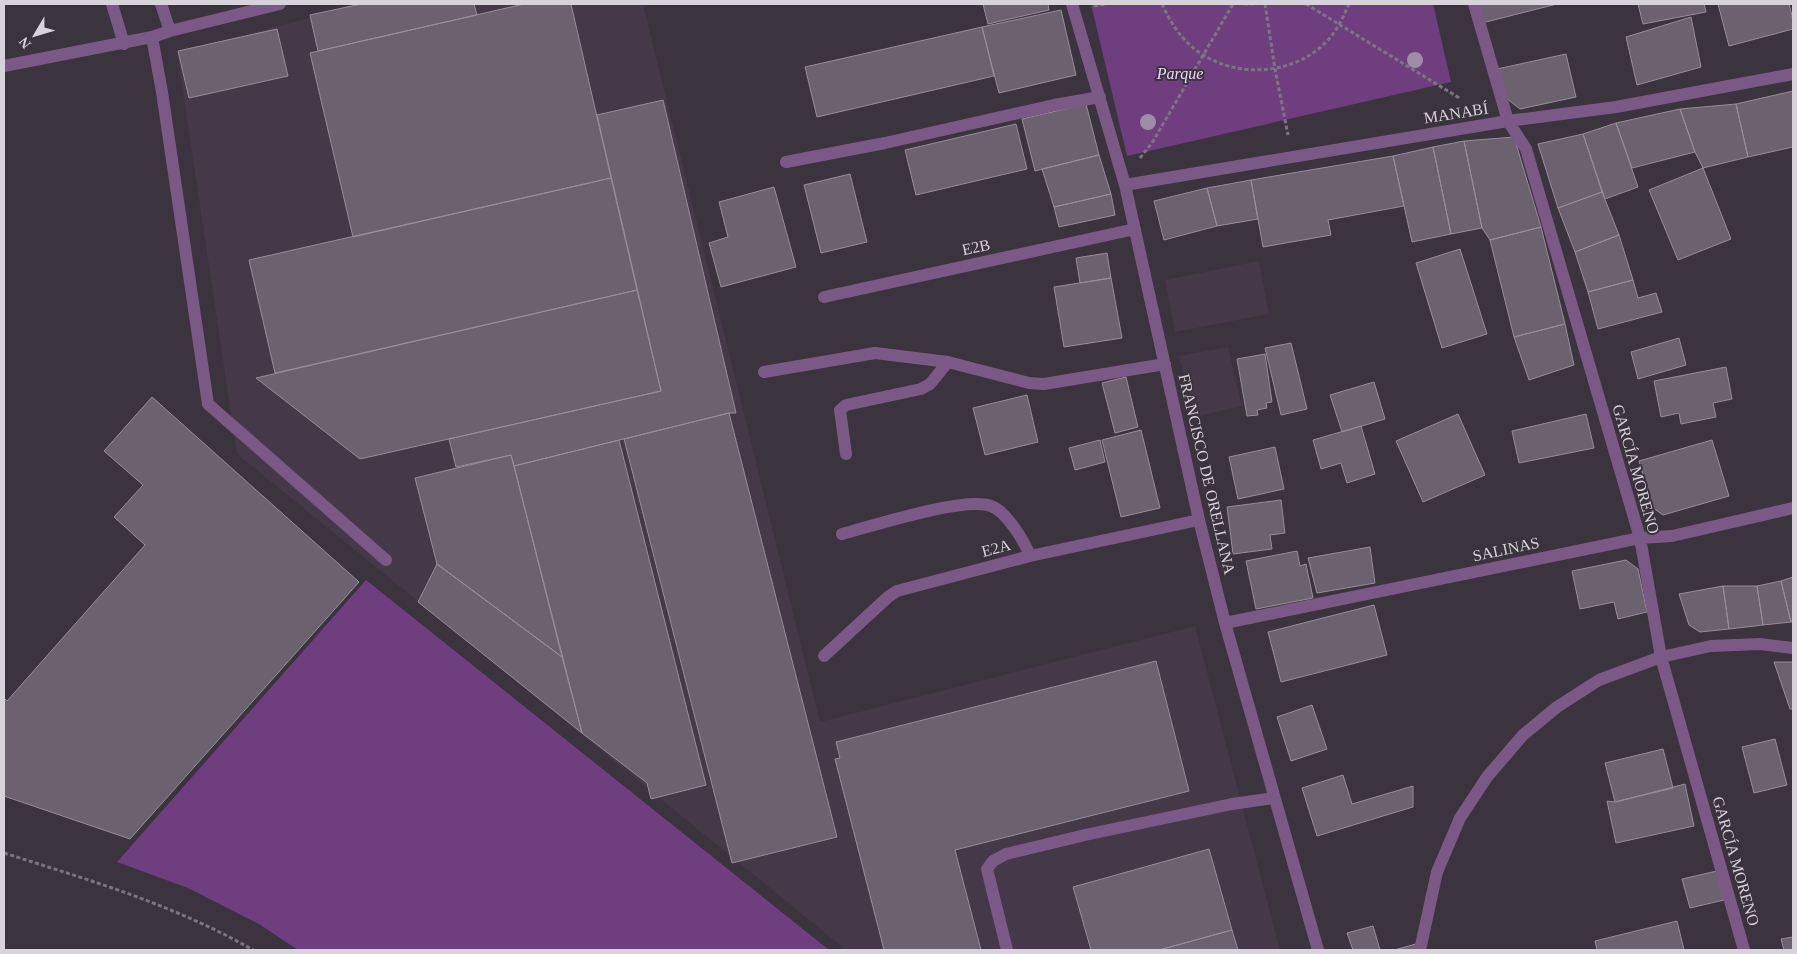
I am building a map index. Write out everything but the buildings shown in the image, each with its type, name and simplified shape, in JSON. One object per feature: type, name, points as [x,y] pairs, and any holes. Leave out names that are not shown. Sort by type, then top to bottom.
[{"type":"street","points":[[112,4],[124,44]]},
{"type":"street","points":[[161,4],[170,31]]},
{"type":"street","points":[[4,66],[152,38],[170,31],[280,4]]},
{"type":"street","name":"FRANCISCO DE ORELLANA","points":[[1072,4],[1100,98],[1135,229],[1199,520],[1224,623],[1318,950]]},
{"type":"street","name":"GARCÍA MORENO","points":[[1474,4],[1508,121],[1526,149],[1640,538],[1661,657],[1744,950]]},
{"type":"street","points":[[152,38],[162,92],[208,404],[386,560]]},
{"type":"street","name":"MANABÍ","points":[[1124,185],[1508,121],[1616,107],[1793,74]]},
{"type":"street","points":[[786,162],[894,141],[1054,105],[1100,98]]},
{"type":"street","name":"E2B","points":[[824,297],[1135,229]]},
{"type":"street","points":[[764,372],[875,353],[948,362],[1044,384],[1165,364]]},
{"type":"street","points":[[846,454],[840,410],[846,405],[921,389],[930,384],[948,362]]},
{"type":"street","points":[[842,534],[951,506],[974,504],[992,506],[1004,514],[1026,545],[1030,556]]},
{"type":"street","name":"SALINAS","points":[[1224,623],[1640,538],[1672,536],[1793,508]]},
{"type":"street","name":"E2A","points":[[824,656],[888,597],[898,591],[1030,556],[1199,520]]},
{"type":"street","points":[[1420,950],[1437,872],[1460,818],[1488,777],[1523,735],[1558,707],[1598,680],[1661,657],[1711,646],[1760,644],[1793,648]]},
{"type":"street","points":[[1007,950],[987,869],[992,861],[1006,854],[1086,835],[1232,804],[1274,798]]},
{"type":"path","points":[[1094,6],[1107,4]]},
{"type":"path","points":[[1162,4],[1170,22],[1185,40],[1204,56],[1226,66],[1250,70],[1275,69],[1294,63],[1312,53],[1340,25],[1349,4]]},
{"type":"path","points":[[1138,161],[1152,143],[1233,4]]},
{"type":"path","points":[[1244,4],[1254,4]]},
{"type":"path","points":[[1265,4],[1288,135]]},
{"type":"path","points":[[1306,4],[1461,99]]},
{"type":"path","points":[[4,853],[126,892],[172,909],[221,931],[254,950]]},
{"type":"shaded area","points":[[364,4],[643,4],[820,722],[1195,626],[1280,950],[846,950],[237,454],[177,52]]},
{"type":"shaded area","points":[[1259,261],[1269,314],[1175,332],[1165,280]]},
{"type":"shaded area","points":[[1228,347],[1242,406],[1195,417],[1179,356]]},
{"type":"green space","name":"Parque","points":[[1091,4],[1433,4],[1451,82],[1127,156]]},
{"type":"green space","points":[[366,580],[829,950],[298,950],[259,924],[188,888],[117,862]]}]
